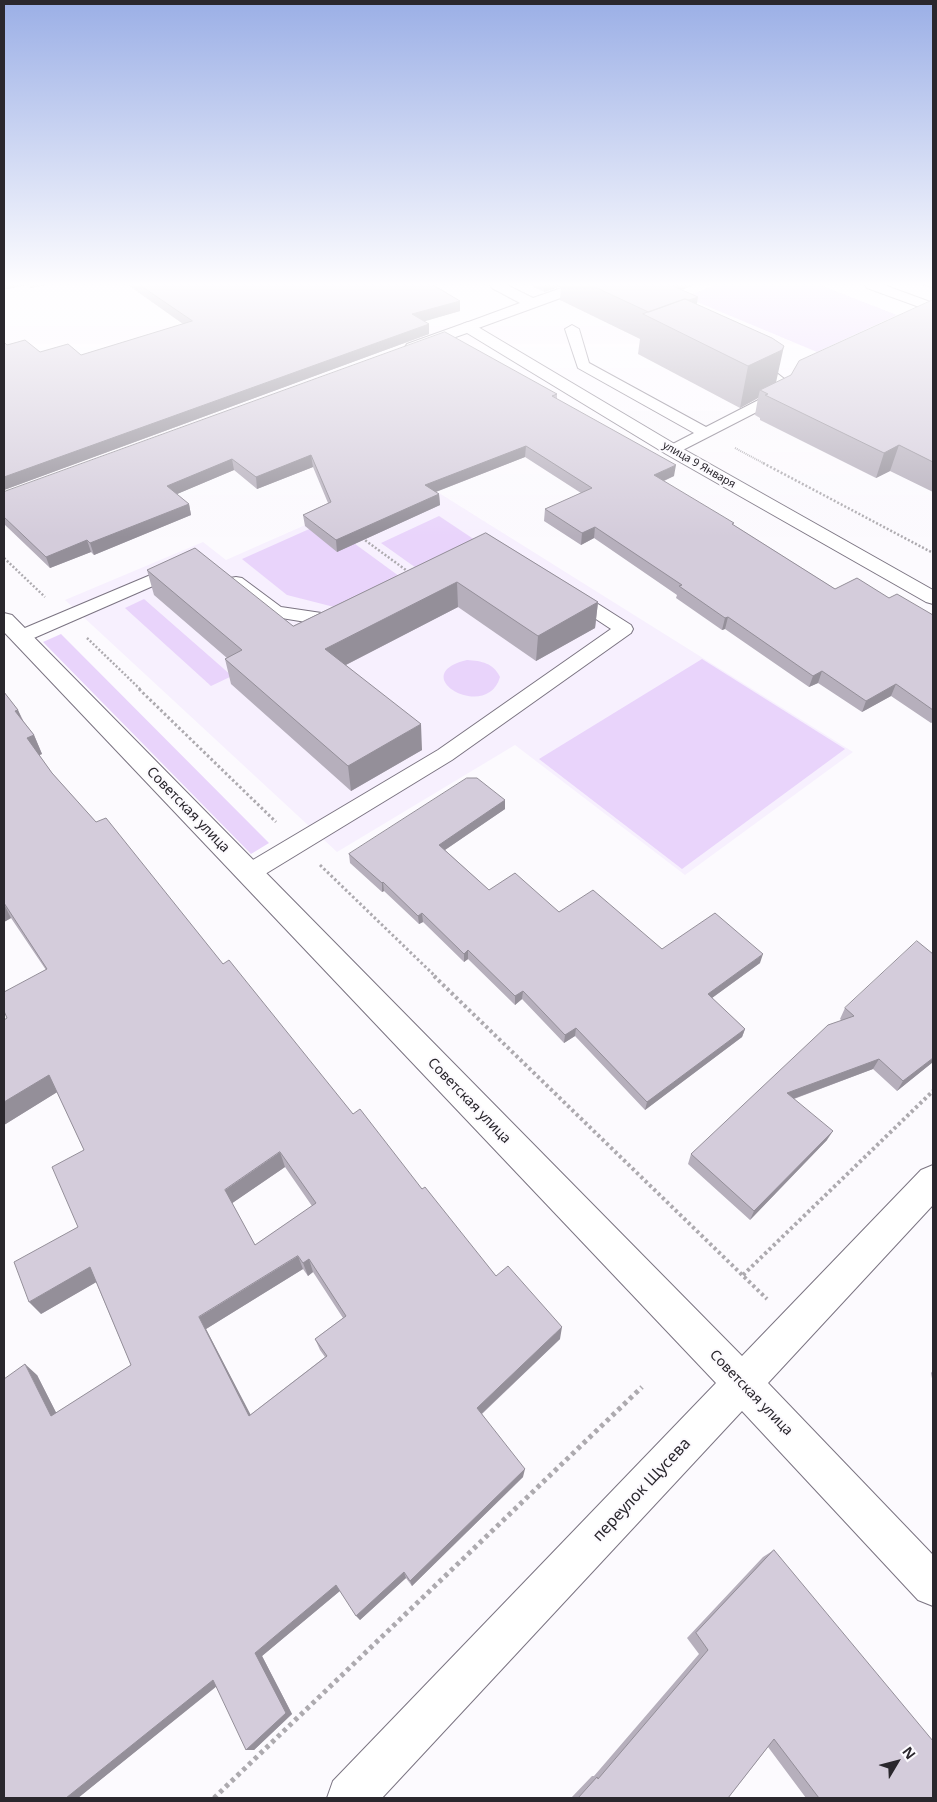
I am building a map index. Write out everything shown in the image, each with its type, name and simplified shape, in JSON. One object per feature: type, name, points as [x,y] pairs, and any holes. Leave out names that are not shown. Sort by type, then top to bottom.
[{"type":"street","name":"улица 9 Января","points":[[539,369],[672,450],[933,598]]},
{"type":"street","name":"Советская улица","points":[[12,628],[743,1384],[933,1585]]},
{"type":"street","name":"переулок Щусева","points":[[350,1798],[933,1181]]},
{"type":"lane","points":[[590,369],[706,433]]},
{"type":"lane","points":[[672,450],[779,395],[785,385],[763,369]]},
{"type":"lane","points":[[12,628],[66,618],[193,562]]},
{"type":"lane","points":[[220,570],[276,612],[337,621],[362,609]]},
{"type":"lane","points":[[248,873],[445,755],[624,629],[559,587]]},
{"type":"path","points":[[706,433],[933,553]]},
{"type":"path","points":[[359,536],[413,575]]},
{"type":"path","points":[[4,558],[796,1328]]},
{"type":"path","points":[[743,1275],[933,1091]]},
{"type":"path","points":[[214,1798],[642,1387]]},
{"type":"shaded area","points":[[404,471],[853,752],[685,875],[515,745],[337,852],[65,600],[203,542],[226,560],[321,518]]},
{"type":"shaded area","points":[[439,516],[478,542],[419,570],[381,543]]},
{"type":"shaded area","points":[[325,522],[403,579],[342,609],[287,595],[242,559]]},
{"type":"shaded area","points":[[144,599],[232,676],[211,686],[125,608]]},
{"type":"shaded area","points":[[61,634],[269,843],[251,854],[43,642]]},
{"type":"shaded area","points":[[702,659],[845,749],[682,869],[539,759]]},
{"type":"shaded area","points":[[467,660],[486,664],[497,672],[500,677],[492,690],[480,696],[467,696],[455,691],[446,684],[444,675],[450,667]]},
{"type":"building","points":[[4,369],[304,369],[4,477]]},
{"type":"building","points":[[343,369],[512,369],[557,394],[552,396],[676,465],[654,475],[734,523],[732,524],[835,589],[857,578],[889,598],[897,594],[933,615],[933,710],[896,684],[866,701],[822,671],[813,676],[728,617],[725,618],[679,586],[682,585],[595,527],[582,533],[545,509],[592,488],[526,446],[425,485],[439,494],[336,540],[303,515],[331,502],[311,455],[256,477],[232,459],[167,486],[189,504],[90,543],[87,540],[46,557],[4,517],[4,492]]},
{"type":"building","points":[[794,369],[933,369],[933,462],[899,445],[884,453],[765,395],[768,394],[760,390],[791,375]]},
{"type":"building","points":[[486,533],[598,602],[538,636],[457,582],[325,649],[421,724],[348,766],[225,659],[242,650],[147,570],[195,548],[293,626]]},
{"type":"building","points":[[4,692],[18,710],[15,711],[34,735],[27,738],[52,773],[96,822],[106,818],[223,964],[229,960],[353,1114],[360,1109],[422,1189],[425,1187],[496,1276],[508,1266],[562,1327],[477,1408],[525,1469],[410,1581],[404,1572],[356,1616],[336,1585],[255,1653],[286,1713],[246,1750],[213,1680],[66,1798],[4,1798],[4,1379],[25,1364],[51,1416],[131,1365],[90,1267],[29,1302],[14,1262],[78,1227],[52,1167],[84,1150],[49,1075],[4,1102],[4,1020],[7,1018],[4,1011],[4,992],[47,969],[4,903]],"holes":[[[280,1152],[316,1203],[255,1245],[225,1190]],[[298,1256],[303,1263],[309,1259],[346,1316],[315,1339],[327,1356],[249,1416],[199,1317]]]},
{"type":"building","points":[[467,778],[477,778],[505,800],[439,845],[489,890],[515,873],[559,912],[593,890],[662,949],[715,913],[763,954],[708,994],[745,1029],[647,1102],[576,1028],[565,1035],[523,991],[515,996],[468,950],[464,954],[422,913],[418,916],[383,882],[349,854]]},
{"type":"building","points":[[917,941],[933,954],[933,1058],[903,1081],[879,1059],[787,1093],[833,1131],[754,1211],[691,1154],[828,1025],[854,1016],[845,1008]]},
{"type":"building","points":[[774,1550],[933,1741],[933,1798],[819,1798],[774,1739],[728,1798],[578,1798],[597,1777],[598,1779],[708,1650],[696,1633]]}]
